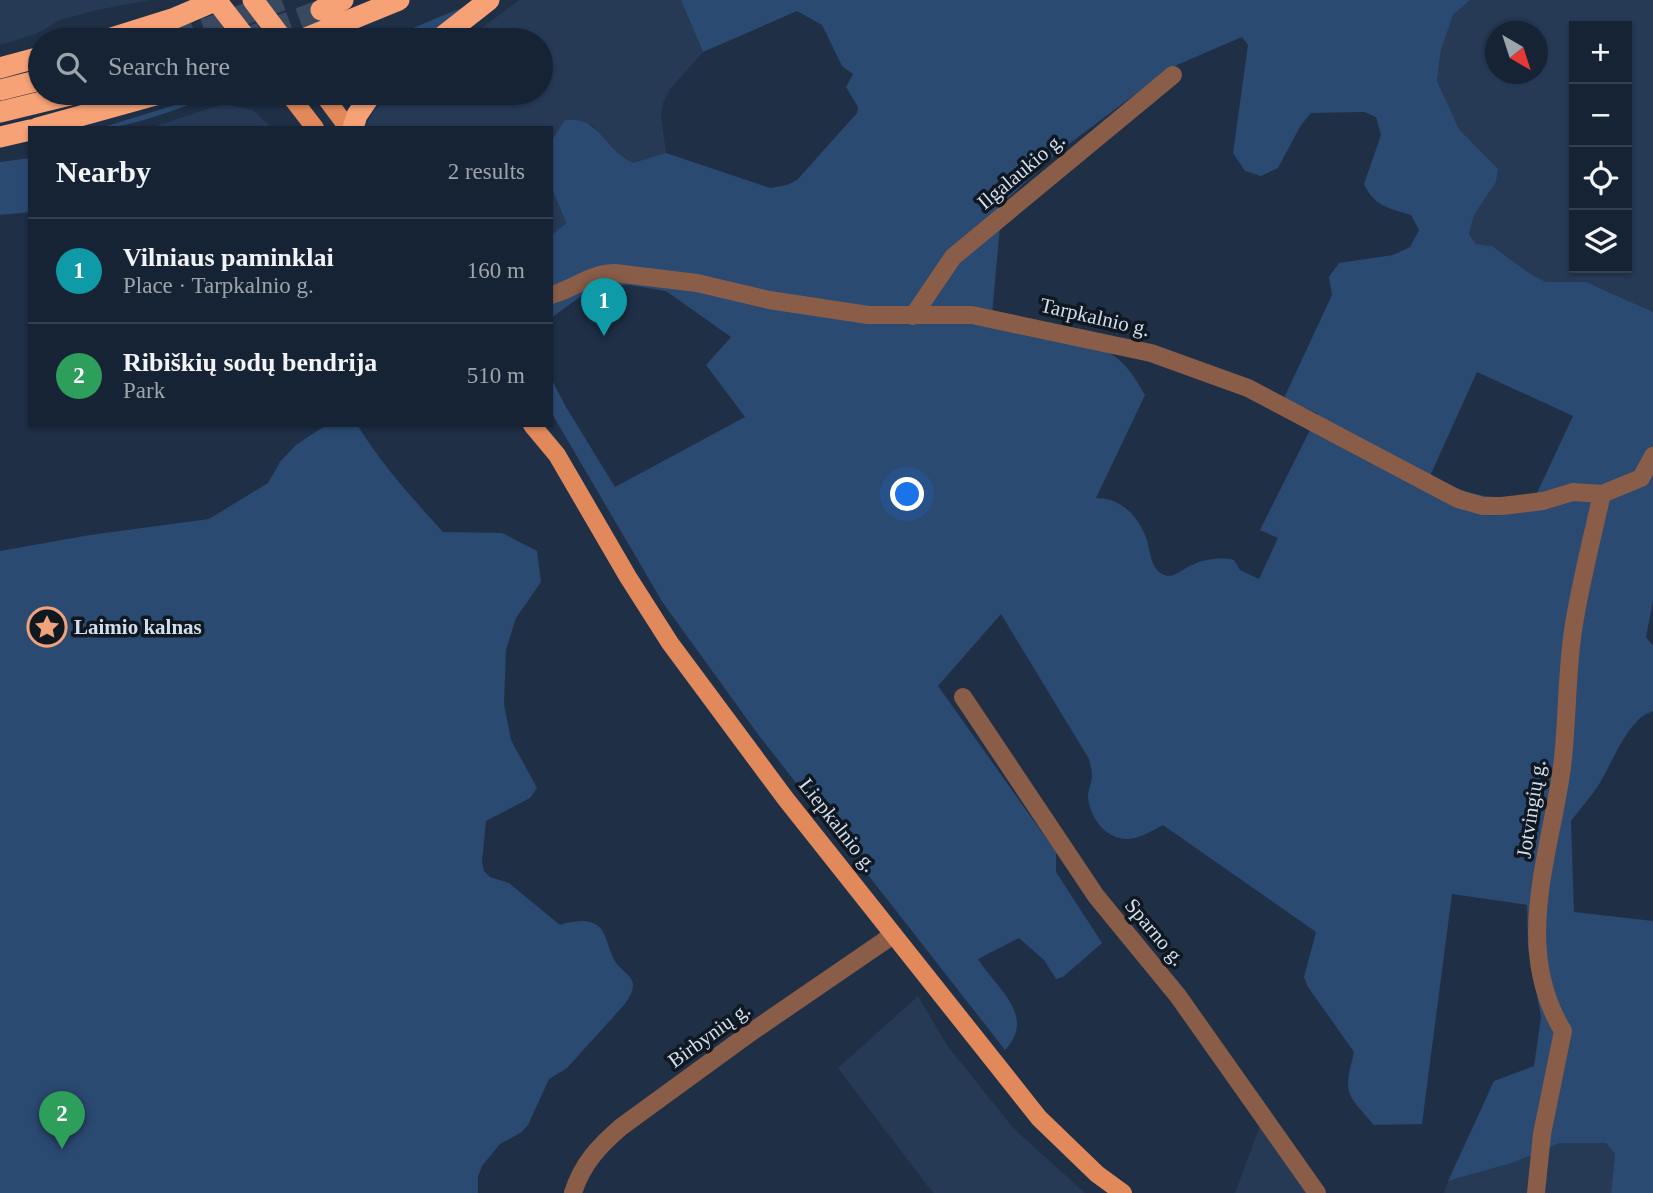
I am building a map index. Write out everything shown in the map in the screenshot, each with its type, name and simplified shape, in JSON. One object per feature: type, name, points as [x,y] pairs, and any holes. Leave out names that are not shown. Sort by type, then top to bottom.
[{"type":"highway","points":[[143,28],[175,18],[216,0],[238,28]]},
{"type":"highway","points":[[253,0],[275,28]]},
{"type":"highway","points":[[321,9],[343,0]]},
{"type":"highway","points":[[330,28],[399,0]]},
{"type":"highway","points":[[453,28],[489,0]]},
{"type":"highway","points":[[0,68],[28,60]]},
{"type":"highway","points":[[0,90],[28,83]]},
{"type":"highway","points":[[0,112],[29,105]]},
{"type":"highway","points":[[44,126],[120,105]]},
{"type":"highway","points":[[354,126],[362,105]]},
{"type":"highway","points":[[0,137],[28,130]]},
{"type":"main road","points":[[297,105],[313,126]]},
{"type":"main road","points":[[331,105],[347,126]]},
{"type":"main road","name":"Liepkalnio g.","points":[[534,427],[557,455],[670,643],[785,798],[1039,1118],[1097,1174],[1122,1193]]},
{"type":"main road","name":"Liepkalnio g.","points":[[549,427],[557,455]]},
{"type":"street","name":"Ilgalaukio g.","points":[[913,316],[953,257],[1174,75]]},
{"type":"street","name":"Tarpkalnio g.","points":[[553,294],[602,273],[615,273],[698,283],[769,300],[868,315],[972,315],[1151,352],[1248,388],[1458,499],[1483,506],[1543,501],[1573,492],[1602,494]]},
{"type":"street","points":[[1602,494],[1647,482],[1653,456]]},
{"type":"street","name":"Jotvingių g.","points":[[1536,1193],[1542,1133],[1563,1031],[1552,1013],[1538,968],[1538,901],[1562,767],[1573,626],[1602,494]]},
{"type":"street","name":"Sparno g.","points":[[963,697],[1096,896],[1178,996],[1317,1193]]},
{"type":"street","name":"Birbynių g.","points":[[573,1193],[584,1165],[621,1127],[750,1033],[893,935]]},
{"type":"shaded area","points":[[0,0],[150,0],[97,10],[60,20],[46,28],[28,28],[28,36],[0,45]]},
{"type":"shaded area","points":[[519,0],[681,0],[703,52],[670,89],[663,103],[661,114],[666,153],[633,164],[619,157],[593,126],[565,120],[553,138],[553,126],[365,126],[380,105],[553,105],[553,28],[482,28]]},
{"type":"shaded area","points":[[681,0],[1470,0],[1453,15],[1441,50],[1437,81],[1459,129],[1498,169],[1496,182],[1474,215],[1469,234],[1476,244],[1492,246],[1546,282],[1586,282],[1653,312],[1653,601],[1646,637],[1653,646],[1653,711],[1644,715],[1628,732],[1598,786],[1571,821],[1574,912],[1653,921],[1653,1193],[1611,1193],[1615,1154],[1606,1143],[1560,1143],[1515,1162],[1448,1181],[1494,1081],[1534,1066],[1541,1017],[1528,948],[1527,905],[1452,894],[1422,1124],[1374,1125],[1349,1093],[1354,1052],[1308,987],[1304,977],[1316,932],[1163,825],[1131,839],[1118,838],[1105,831],[1095,819],[1089,805],[1092,775],[1089,759],[1001,614],[938,686],[1056,852],[1056,872],[1102,943],[1063,977],[1056,979],[1044,960],[1019,938],[978,959],[1011,1003],[1016,1014],[1014,1038],[1005,1050],[757,733],[663,603],[553,415],[553,382],[615,487],[745,417],[706,365],[731,337],[666,291],[629,285],[595,286],[553,317],[553,234],[566,223],[553,191],[553,138],[565,120],[577,120],[594,128],[615,150],[633,163],[666,153],[770,188],[797,180],[857,113],[858,107],[846,87],[853,74],[842,66],[822,25],[797,11],[703,52]],"holes":[[[1242,37],[1248,45],[1233,153],[1245,171],[1261,176],[1278,168],[1301,125],[1311,113],[1364,112],[1376,117],[1381,135],[1364,184],[1377,202],[1411,215],[1419,230],[1410,247],[1393,255],[1339,263],[1329,277],[1332,295],[1284,398],[1318,414],[1260,530],[1278,538],[1259,579],[1240,570],[1234,560],[1224,559],[1202,561],[1174,575],[1166,576],[1155,568],[1144,532],[1128,510],[1114,501],[1096,498],[1145,395],[1134,377],[1108,352],[991,326],[1002,204],[1057,153],[1170,68]],[[1477,372],[1573,416],[1537,493],[1494,497],[1470,493],[1430,476]]]},
{"type":"shaded area","points":[[1470,0],[1653,0],[1653,312],[1586,282],[1546,282],[1492,246],[1476,244],[1469,234],[1474,215],[1496,182],[1498,169],[1459,129],[1437,81],[1441,50],[1453,15]]},
{"type":"shaded area","points":[[466,6],[442,28],[413,28]]},
{"type":"shaded area","points":[[175,105],[188,105],[141,121],[107,126]]},
{"type":"shaded area","points":[[220,105],[228,105],[253,110],[269,126],[156,126]]},
{"type":"shaded area","points":[[28,158],[28,212],[0,215],[0,162]]},
{"type":"shaded area","points":[[553,191],[566,223],[553,234]]},
{"type":"shaded area","points":[[323,427],[359,427],[388,468],[443,532],[502,533],[537,551],[541,582],[516,618],[506,650],[504,704],[511,740],[537,788],[530,798],[486,821],[482,862],[484,871],[490,877],[509,883],[560,925],[581,921],[597,925],[602,930],[617,964],[631,979],[631,993],[624,1005],[567,1068],[549,1079],[528,1125],[522,1132],[500,1144],[482,1166],[478,1177],[478,1193],[0,1193],[0,551],[90,535],[209,519],[268,483],[280,462],[296,445]]},
{"type":"shaded area","points":[[918,996],[947,1045],[1014,1129],[1085,1193],[933,1193],[838,1068]]},
{"type":"shaded area","points":[[1267,1107],[1324,1193],[1235,1193]]},
{"type":"shaded area","points":[[1560,1143],[1607,1143],[1615,1154],[1611,1193],[1444,1193],[1448,1181],[1515,1162]]},
{"type":"tunnel","points":[[207,28],[283,0]]},
{"type":"tunnel","points":[[273,28],[321,10]]},
{"type":"place","name":"Vilniaus paminklai","points":[[604,336]]},
{"type":"place","name":"Laimio kalnas","points":[[47,627]]},
{"type":"place","name":"Ribiškių sodų bendrija","points":[[62,1149]]}]
